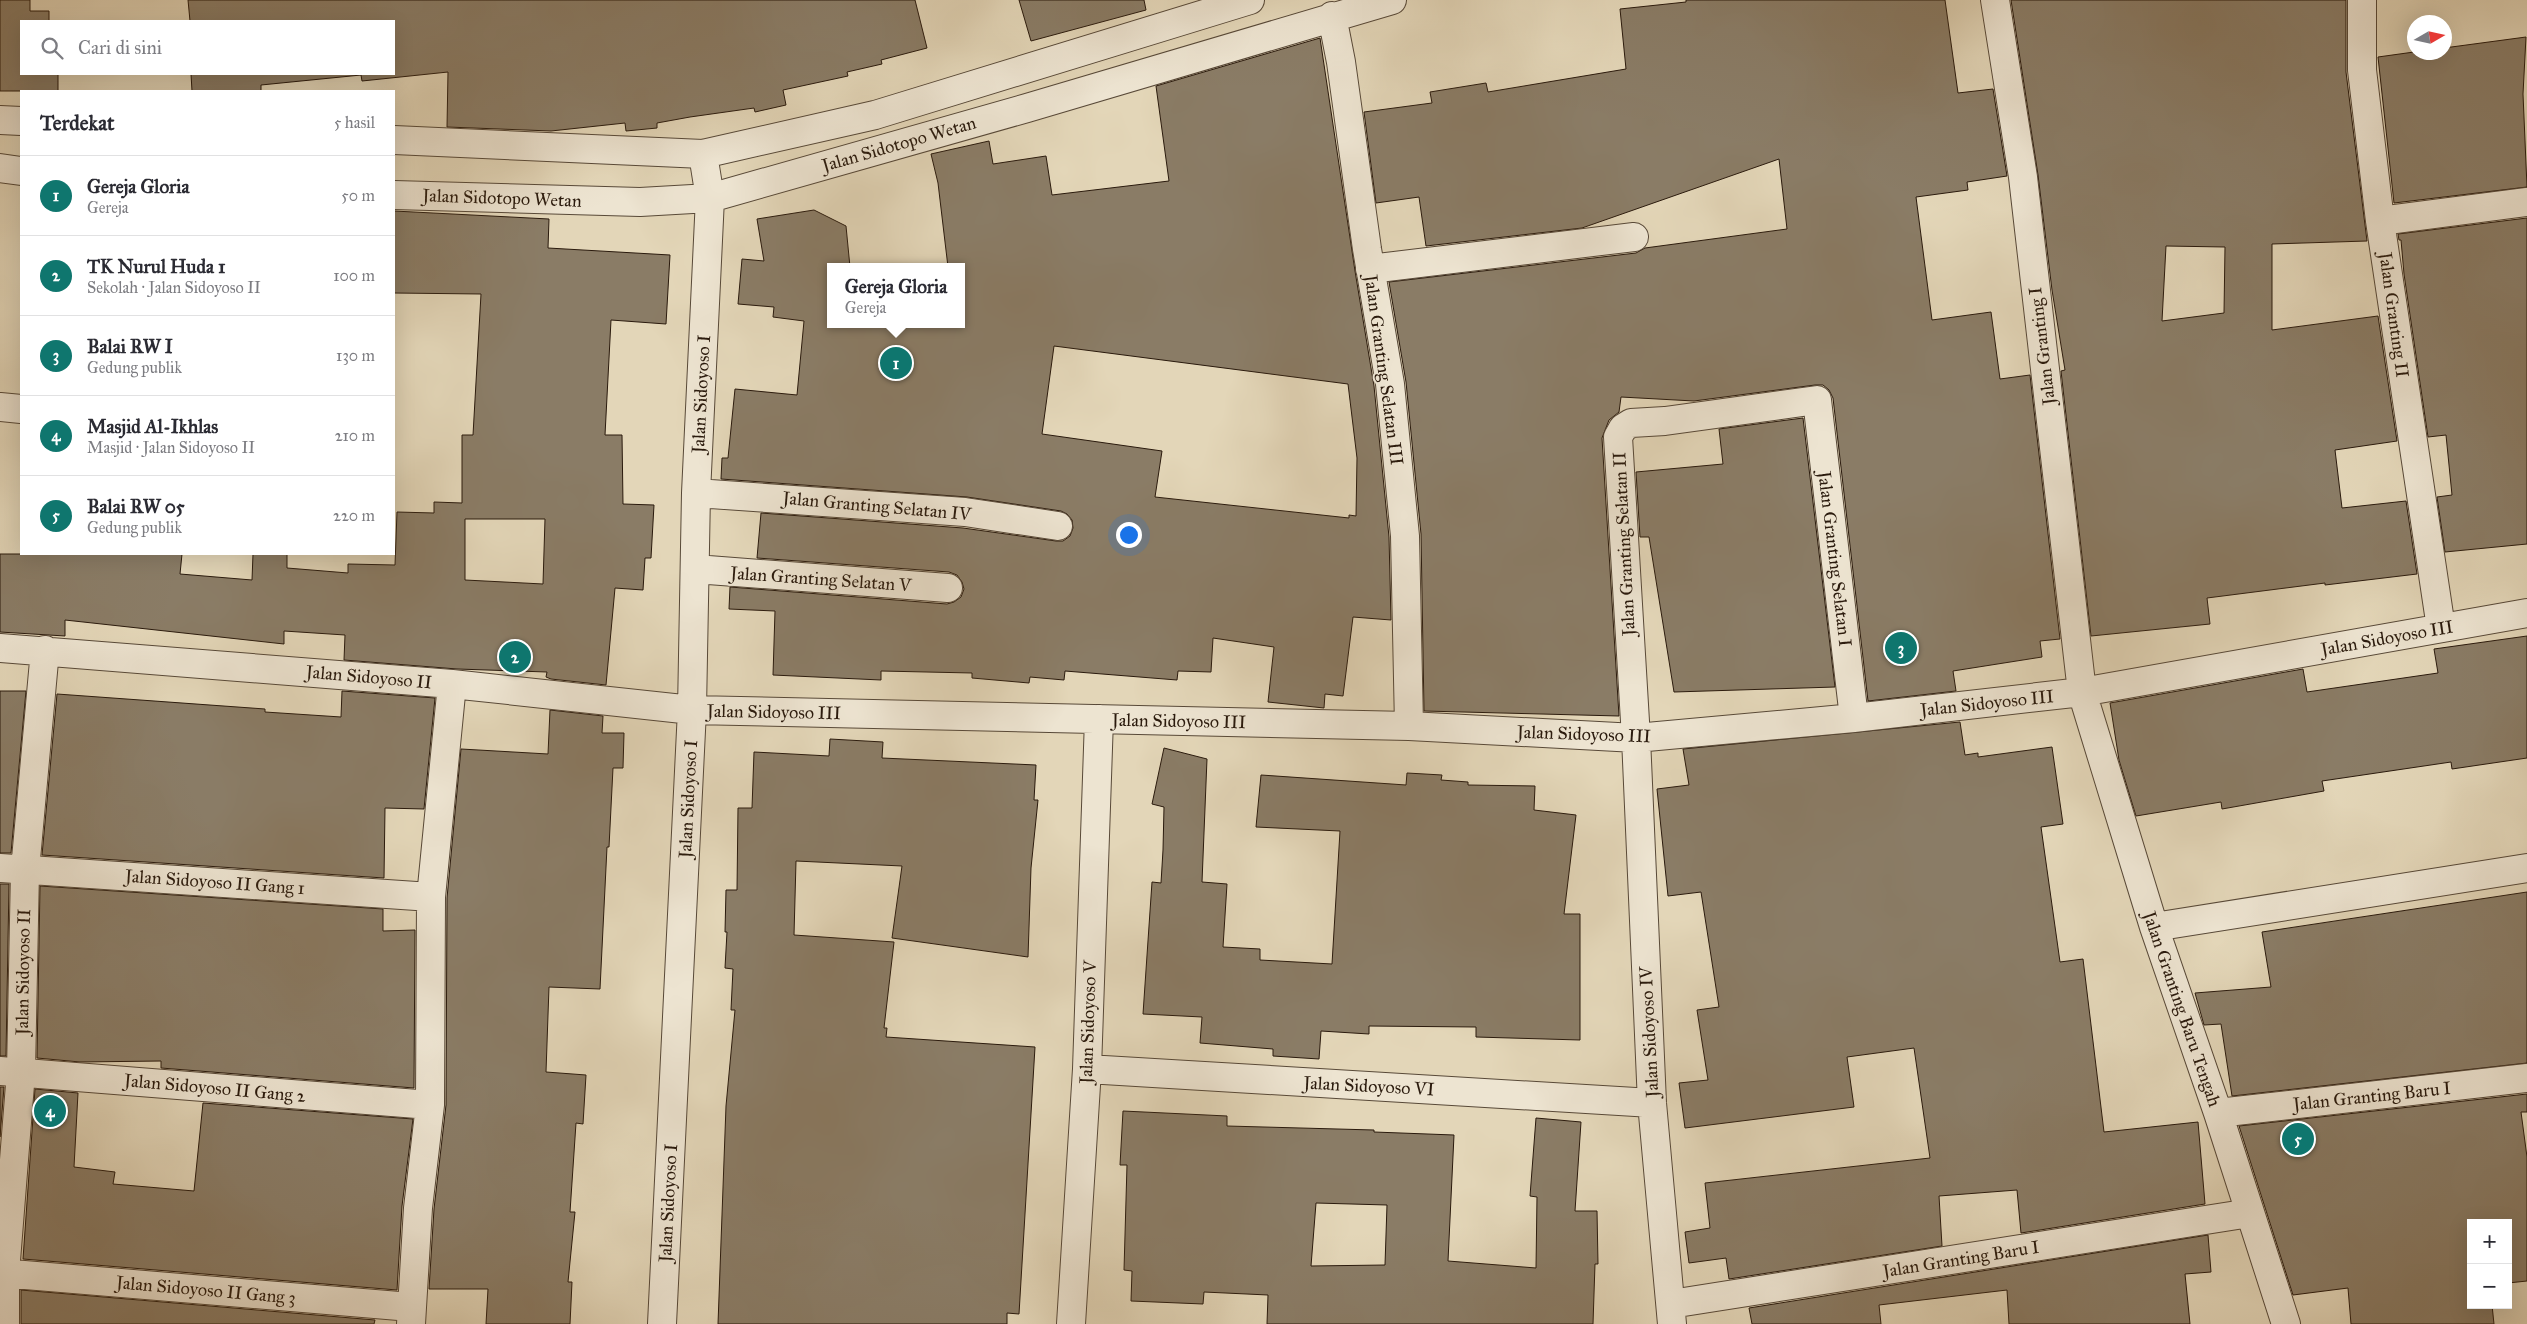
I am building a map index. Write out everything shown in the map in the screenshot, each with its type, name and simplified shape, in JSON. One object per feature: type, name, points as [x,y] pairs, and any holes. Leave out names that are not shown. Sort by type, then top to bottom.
[{"type":"street","name":"Jalan Sidotopo Wetan","points":[[395,140],[703,154],[875,115],[1250,0]]},
{"type":"street","name":"Jalan Sidotopo Wetan","points":[[395,195],[640,202],[710,198],[1018,111],[1332,16],[1392,0]]},
{"type":"street","name":"Jalan Granting I","points":[[1995,0],[2023,177],[2082,692]]},
{"type":"street","name":"Jalan Granting II","points":[[2362,0],[2362,70],[2380,221],[2441,628]]},
{"type":"street","name":"Jalan Granting Selatan III","points":[[1332,16],[1341,62],[1370,269],[1390,384],[1405,536],[1408,726]]},
{"type":"street","points":[[0,120],[20,121]]},
{"type":"street","name":"Jalan Sidoyoso I","points":[[662,1324],[692,710],[696,493],[710,198],[703,154]]},
{"type":"street","points":[[0,168],[20,171]]},
{"type":"street","points":[[2380,221],[2527,202]]},
{"type":"street","points":[[1370,269],[1634,237]]},
{"type":"street","name":"Jalan Granting Selatan I","points":[[1817,400],[1854,718]]},
{"type":"street","name":"Jalan Granting Selatan II","points":[[1636,738],[1618,437],[1623,428],[1631,423],[1665,421],[1817,400]]},
{"type":"street","points":[[0,407],[20,409]]},
{"type":"street","name":"Jalan Granting Selatan IV","points":[[696,493],[965,512],[1058,526]]},
{"type":"street","name":"Jalan Granting Selatan V","points":[[695,569],[948,588]]},
{"type":"street","name":"Jalan Sidoyoso III","points":[[692,710],[1408,726],[1636,738],[1854,718],[2082,692],[2527,613]]},
{"type":"street","name":"Jalan Sidoyoso II","points":[[0,648],[46,650],[452,684],[692,710]]},
{"type":"street","name":"Jalan Sidoyoso II","points":[[5,1324],[3,1273],[10,1072],[12,869],[46,650]]},
{"type":"street","points":[[411,1316],[418,1208],[430,1105],[431,896],[452,684]]},
{"type":"street","name":"Jalan Granting Baru Tengah","points":[[2082,692],[2154,928],[2218,1113],[2286,1324]]},
{"type":"street","name":"Jalan Sidoyoso V","points":[[1071,1324],[1087,1069],[1098,720]]},
{"type":"street","name":"Jalan Sidoyoso IV","points":[[1636,738],[1652,1103],[1671,1314]]},
{"type":"street","points":[[2154,928],[2527,868]]},
{"type":"street","name":"Jalan Sidoyoso II Gang 1","points":[[12,869],[431,896]]},
{"type":"street","name":"Jalan Sidoyoso VI","points":[[1087,1069],[1652,1103]]},
{"type":"street","name":"Jalan Sidoyoso II Gang 2","points":[[10,1072],[430,1105]]},
{"type":"street","name":"Jalan Granting Baru I","points":[[2218,1113],[2527,1078]]},
{"type":"street","name":"Jalan Granting Baru I","points":[[1671,1314],[2250,1213]]},
{"type":"street","name":"Jalan Sidoyoso II Gang 3","points":[[3,1273],[411,1316]]},
{"type":"building","points":[[0,0],[30,0],[30,11],[49,11],[49,20],[20,20],[20,75],[58,75],[58,90],[0,91]]},
{"type":"building","points":[[188,0],[915,0],[927,48],[881,60],[882,64],[847,72],[848,76],[783,90],[786,105],[755,112],[754,108],[690,117],[657,123],[657,128],[626,131],[625,123],[551,131],[447,127],[448,72],[362,81],[361,75],[395,75],[395,20],[190,20]]},
{"type":"building","points":[[1019,0],[1144,0],[1146,10],[1031,41]]},
{"type":"building","points":[[1686,0],[1945,0],[1958,93],[1993,89],[2007,176],[1967,182],[1968,190],[1916,197],[1932,320],[1991,312],[2000,379],[2030,375],[2060,639],[2040,641],[2042,657],[1953,671],[1956,691],[1868,701],[1833,398],[1829,390],[1823,385],[1815,385],[1694,401],[1621,397],[1619,412],[1609,420],[1602,438],[1619,716],[1424,711],[1421,534],[1406,382],[1389,282],[1636,253],[1645,248],[1787,229],[1779,159],[1582,228],[1426,246],[1419,197],[1376,203],[1364,112],[1432,103],[1430,92],[1486,83],[1488,92],[1626,69],[1620,9],[1686,2]]},
{"type":"building","points":[[2011,0],[2346,0],[2346,72],[2367,241],[2272,244],[2272,330],[2378,316],[2397,441],[2335,450],[2342,508],[2406,501],[2417,574],[2325,585],[2325,583],[2207,598],[2210,624],[2091,636],[2061,371],[2065,370],[2052,290],[2038,175]],"holes":[[[2166,246],[2225,247],[2224,313],[2162,321]]]},
{"type":"building","points":[[2526,37],[2523,94],[2527,187],[2394,203],[2378,57],[2407,53],[2407,60],[2452,60],[2452,47]]},
{"type":"building","points":[[1320,38],[1374,386],[1389,537],[1391,620],[1353,617],[1343,696],[1325,694],[1324,708],[1268,702],[1274,647],[1213,638],[1211,672],[1178,671],[1177,680],[1065,671],[1064,680],[1030,677],[1029,683],[972,678],[972,673],[881,671],[881,680],[773,675],[775,611],[729,609],[730,587],[947,604],[961,597],[964,589],[957,575],[949,572],[757,558],[761,513],[963,528],[1056,541],[1063,541],[1070,536],[1073,528],[1072,520],[1061,511],[967,497],[721,479],[722,458],[728,458],[735,389],[797,395],[804,321],[773,317],[774,307],[738,304],[742,259],[764,261],[757,219],[814,210],[846,226],[850,263],[827,263],[827,328],[965,328],[965,263],[948,263],[938,183],[931,154],[989,141],[993,164],[1046,156],[1052,195],[1169,181],[1156,86]],"holes":[[[1054,346],[1348,384],[1357,458],[1356,516],[1349,515],[1349,518],[1155,497],[1162,451],[1042,434]]]},
{"type":"building","points":[[191,75],[361,75],[261,85],[261,90],[192,90]]},
{"type":"building","points":[[395,211],[549,219],[548,248],[670,255],[666,324],[611,320],[605,435],[622,435],[623,504],[654,505],[651,558],[645,558],[643,590],[615,588],[606,685],[551,679],[546,677],[547,672],[457,669],[344,660],[345,635],[284,631],[284,644],[65,620],[65,636],[0,632],[0,554],[182,555],[180,574],[252,580],[253,555],[287,555],[287,568],[348,573],[348,564],[395,565],[397,512],[434,513],[434,502],[462,503],[462,435],[473,435],[481,294],[395,293]],"holes":[[[465,519],[545,519],[543,584],[465,580]]]},
{"type":"building","points":[[2527,218],[2527,544],[2445,552],[2437,497],[2452,495],[2446,435],[2428,437],[2404,274],[2401,240],[2399,240],[2398,234]]},
{"type":"building","points":[[1803,418],[1835,687],[1674,692],[1649,537],[1640,537],[1636,472],[1723,464],[1719,429]]},
{"type":"building","points":[[2527,636],[2527,758],[2452,769],[2451,762],[2322,781],[2324,791],[2222,809],[2221,802],[2136,816],[2119,760],[2110,703],[2303,669],[2307,692],[2438,673],[2434,649]]},
{"type":"building","points":[[0,691],[26,691],[11,853],[0,853]]},
{"type":"building","points":[[342,691],[435,698],[424,809],[385,808],[384,878],[42,855],[57,694],[265,709],[265,712],[341,717]]},
{"type":"building","points":[[550,710],[603,716],[602,733],[624,733],[623,768],[613,768],[600,989],[549,987],[546,1072],[586,1075],[583,1124],[576,1123],[570,1212],[575,1212],[568,1282],[572,1282],[570,1324],[486,1324],[488,1289],[429,1289],[434,1209],[446,1105],[447,898],[461,749],[548,754]]},
{"type":"building","points":[[1960,722],[1965,755],[1978,753],[1978,757],[2052,747],[2063,824],[2041,827],[2060,962],[2083,959],[2104,1132],[2198,1122],[2205,1204],[2021,1233],[2017,1190],[1939,1196],[1942,1246],[1729,1279],[1726,1258],[1689,1263],[1685,1232],[1710,1228],[1705,1183],[1930,1158],[1914,1048],[1847,1057],[1854,1107],[1685,1128],[1679,1083],[1708,1080],[1697,1010],[1719,1007],[1701,892],[1668,896],[1657,789],[1689,785],[1683,749]]},
{"type":"building","points":[[830,739],[883,742],[882,758],[1036,765],[1034,800],[1038,800],[1031,868],[1028,957],[892,938],[902,866],[796,861],[794,935],[894,942],[884,1028],[887,1028],[886,1037],[1035,1047],[1019,1314],[1007,1313],[1007,1324],[718,1324],[726,1106],[735,1010],[731,1010],[733,969],[725,968],[727,932],[725,932],[726,890],[737,890],[738,808],[752,808],[754,752],[829,756]]},
{"type":"building","points":[[1164,748],[1207,759],[1202,882],[1227,884],[1223,947],[1260,949],[1260,960],[1332,964],[1340,831],[1256,827],[1261,775],[1406,785],[1407,773],[1442,775],[1441,780],[1468,782],[1468,785],[1535,786],[1534,810],[1576,815],[1564,914],[1580,914],[1580,1040],[1476,1037],[1476,1027],[1369,1026],[1369,1034],[1321,1031],[1319,1059],[1273,1056],[1273,1049],[1200,1043],[1202,1017],[1143,1014],[1152,882],[1161,883],[1164,807],[1152,804]]},
{"type":"building","points":[[0,884],[9,884],[6,1056],[0,1056]]},
{"type":"building","points":[[40,886],[383,909],[383,931],[415,930],[414,1088],[161,1068],[161,1061],[80,1062],[37,1058]]},
{"type":"building","points":[[2527,892],[2527,1063],[2232,1096],[2221,1024],[2204,1025],[2195,993],[2271,987],[2262,932]]},
{"type":"building","points":[[0,1087],[4,1087],[0,1137]]},
{"type":"building","points":[[35,1089],[78,1093],[74,1167],[115,1172],[113,1184],[194,1191],[203,1103],[413,1119],[402,1206],[397,1290],[23,1259]]},
{"type":"building","points":[[2527,1094],[2527,1112],[2521,1112],[2527,1157],[2527,1281],[2512,1283],[2512,1219],[2467,1219],[2467,1309],[2492,1309],[2494,1324],[2351,1324],[2348,1288],[2293,1295],[2239,1126]]},
{"type":"building","points":[[1123,1111],[1227,1116],[1227,1126],[1374,1130],[1374,1132],[1454,1135],[1448,1261],[1536,1268],[1537,1197],[1530,1196],[1536,1118],[1581,1122],[1575,1211],[1597,1211],[1598,1264],[1595,1264],[1593,1324],[1267,1324],[1268,1295],[1204,1292],[1203,1304],[1131,1301],[1132,1271],[1124,1270],[1127,1165],[1120,1165]],"holes":[[[1316,1203],[1387,1205],[1385,1265],[1311,1266]]]},
{"type":"building","points":[[2208,1235],[2211,1272],[2185,1274],[2190,1324],[2009,1324],[2007,1290],[1879,1305],[1881,1324],[1752,1324],[1749,1308]]},
{"type":"building","points":[[21,1290],[375,1320],[374,1324],[21,1324]]},
{"type":"place","name":"Gereja Gloria","points":[[896,363]]},
{"type":"place","name":"Balai RW I","points":[[1901,648]]},
{"type":"place","name":"TK Nurul Huda 1","points":[[515,657]]},
{"type":"place","name":"Masjid Al-Ikhlas","points":[[50,1111]]},
{"type":"place","name":"Balai RW 05","points":[[2298,1139]]}]
